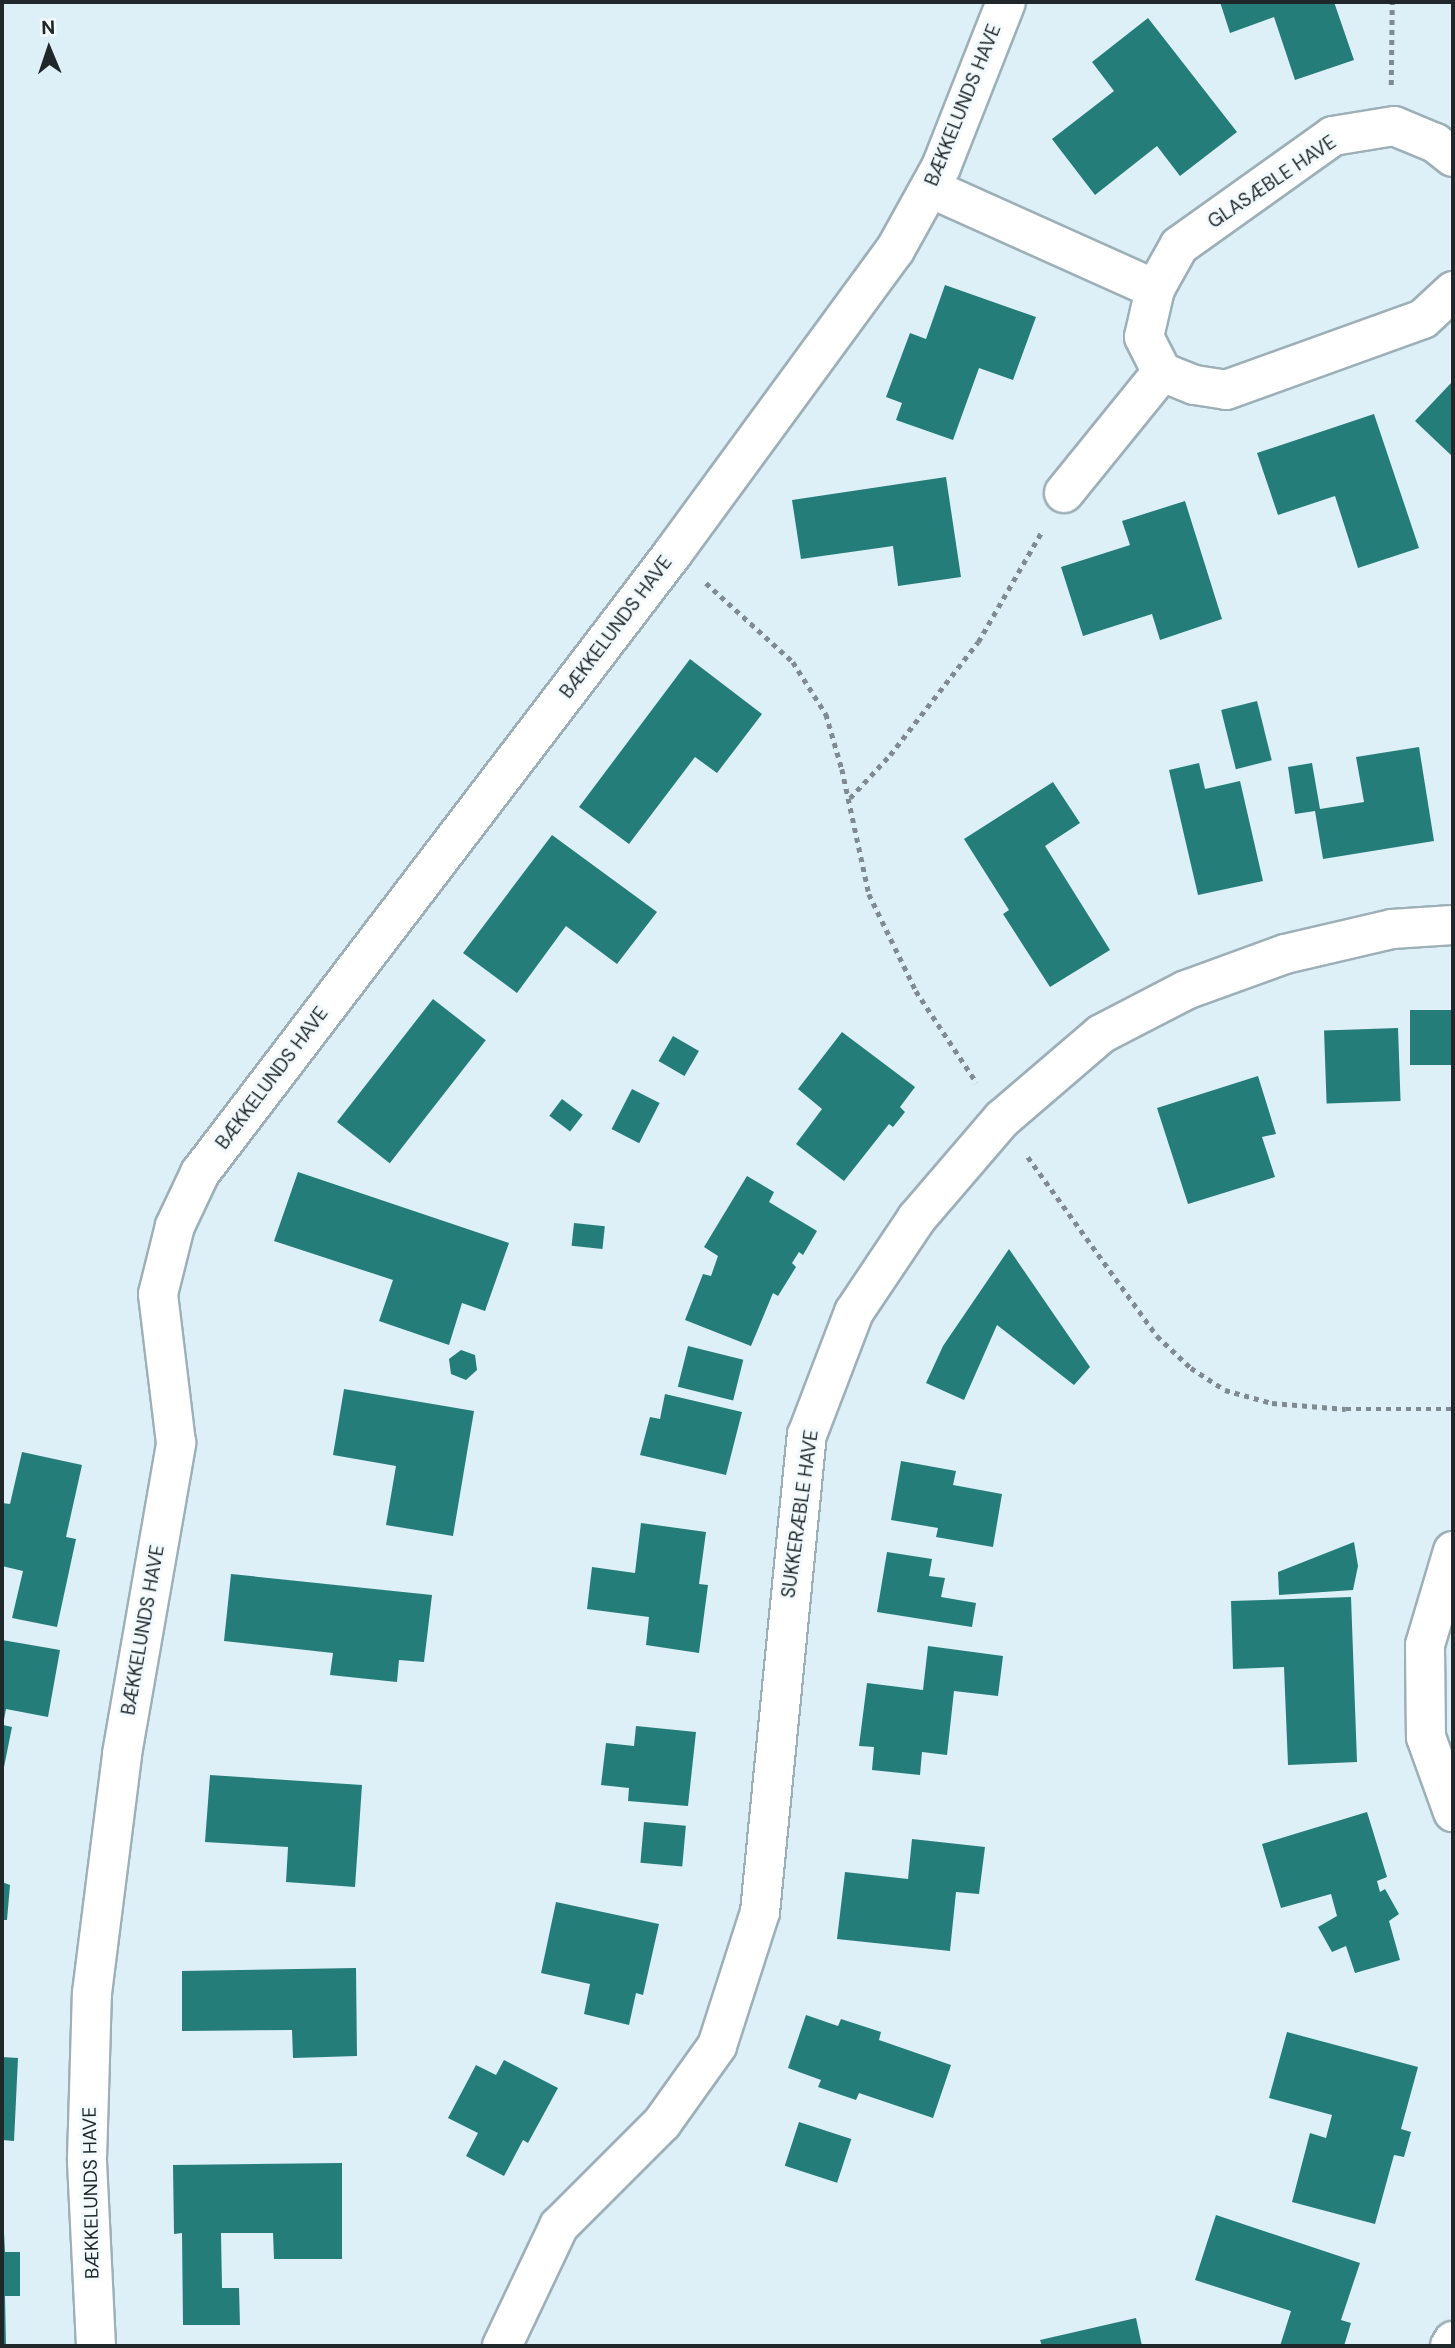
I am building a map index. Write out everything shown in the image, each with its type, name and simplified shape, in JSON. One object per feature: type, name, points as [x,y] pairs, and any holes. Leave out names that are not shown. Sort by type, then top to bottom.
[{"type":"street","name":"BÆKKELUNDS HAVE","points":[[96,2346],[87,2159],[92,1993],[122,1754],[176,1443],[158,1294],[176,1226],[200,1173],[673,553],[895,250],[941,167],[1006,2]]},
{"type":"street","points":[[1390,126],[1435,143],[1453,157]]},
{"type":"street","name":"GLASÆBLE HAVE","points":[[1162,372],[1144,337],[1155,289],[1180,246],[1333,136],[1390,126]]},
{"type":"street","points":[[930,188],[1155,289]]},
{"type":"street","points":[[1064,493],[1162,372],[1195,385],[1226,390],[1423,319],[1453,291]]},
{"type":"street","name":"SUKKERÆBLE HAVE","points":[[502,2346],[559,2226],[662,2123],[717,2046],[760,1912],[807,1435],[854,1312],[868,1291],[917,1218],[1002,1119],[1101,1034],[1186,990],[1285,954],[1392,929],[1453,925]]},
{"type":"street","points":[[1453,1551],[1425,1645],[1426,1737],[1453,1812]]},
{"type":"street","points":[[1450,2346],[1453,2341]]},
{"type":"path","points":[[1390,126],[1392,2]]},
{"type":"path","points":[[849,799],[890,755],[978,642],[1064,493]]},
{"type":"building","points":[[1220,2],[1334,2],[1354,60],[1295,80],[1274,17],[1230,33]]},
{"type":"building","points":[[1148,18],[1237,132],[1180,176],[1157,146],[1095,195],[1052,139],[1114,91],[1092,62]]},
{"type":"building","points":[[945,285],[1036,317],[1013,380],[979,368],[953,440],[896,420],[902,403],[886,397],[910,333],[926,339]]},
{"type":"building","points":[[1453,383],[1453,457],[1415,421]]},
{"type":"building","points":[[1374,414],[1419,548],[1358,568],[1335,496],[1278,515],[1257,453]]},
{"type":"building","points":[[946,477],[961,577],[898,586],[893,546],[801,559],[792,500]]},
{"type":"building","points":[[1185,501],[1222,619],[1160,640],[1152,614],[1083,636],[1061,567],[1130,545],[1122,521]]},
{"type":"building","points":[[690,659],[762,714],[717,773],[695,757],[629,844],[579,807]]},
{"type":"building","points":[[1257,701],[1272,760],[1236,769],[1221,710]]},
{"type":"building","points":[[1419,747],[1434,841],[1323,859],[1315,811],[1295,814],[1288,767],[1312,763],[1320,809],[1364,802],[1356,757]]},
{"type":"building","points":[[1199,763],[1205,789],[1240,781],[1263,881],[1198,895],[1169,770]]},
{"type":"building","points":[[1053,782],[1080,823],[1045,846],[1110,950],[1050,987],[1003,914],[1009,910],[964,839]]},
{"type":"building","points":[[552,835],[657,912],[617,964],[566,926],[517,993],[463,953]]},
{"type":"building","points":[[433,999],[486,1040],[390,1163],[337,1122]]},
{"type":"building","points":[[1410,1010],[1453,1010],[1453,1065],[1410,1065]]},
{"type":"building","points":[[1398,1028],[1401,1101],[1327,1104],[1324,1031]]},
{"type":"building","points":[[842,1032],[915,1087],[900,1107],[905,1112],[893,1127],[889,1124],[844,1181],[796,1144],[822,1109],[798,1089]]},
{"type":"building","points":[[673,1036],[699,1051],[684,1076],[658,1061]]},
{"type":"building","points":[[1258,1076],[1276,1134],[1262,1137],[1275,1177],[1188,1204],[1157,1108]]},
{"type":"building","points":[[632,1089],[660,1103],[639,1143],[612,1129]]},
{"type":"building","points":[[562,1099],[583,1115],[570,1131],[549,1116]]},
{"type":"building","points":[[298,1172],[509,1243],[485,1311],[462,1303],[449,1345],[379,1321],[393,1280],[274,1241]]},
{"type":"building","points":[[747,1176],[774,1192],[769,1202],[817,1231],[803,1255],[799,1252],[792,1263],[796,1267],[778,1296],[773,1293],[751,1346],[685,1320],[703,1274],[711,1276],[718,1256],[704,1247]]},
{"type":"building","points":[[574,1223],[605,1226],[602,1249],[572,1246]]},
{"type":"building","points":[[1009,1249],[1090,1367],[1074,1385],[997,1325],[964,1400],[926,1383],[943,1346]]},
{"type":"building","points":[[688,1346],[743,1360],[733,1401],[678,1387]]},
{"type":"building","points":[[461,1350],[475,1355],[477,1370],[466,1380],[451,1374],[449,1359]]},
{"type":"building","points":[[344,1389],[474,1411],[453,1536],[386,1525],[396,1466],[333,1455]]},
{"type":"building","points":[[665,1394],[742,1412],[726,1475],[640,1455],[650,1417],[660,1419]]},
{"type":"building","points":[[22,1452],[82,1465],[66,1537],[76,1539],[57,1627],[12,1618],[23,1571],[2,1566],[2,1503],[10,1504]]},
{"type":"building","points":[[901,1461],[956,1471],[953,1485],[1002,1494],[993,1547],[936,1537],[938,1528],[891,1520]]},
{"type":"building","points":[[641,1523],[706,1532],[699,1584],[708,1585],[699,1653],[646,1645],[649,1617],[587,1609],[592,1567],[635,1573]]},
{"type":"building","points":[[1354,1542],[1358,1566],[1353,1590],[1279,1595],[1278,1572]]},
{"type":"building","points":[[887,1552],[932,1559],[929,1576],[945,1578],[941,1597],[976,1603],[972,1627],[877,1612]]},
{"type":"building","points":[[231,1574],[432,1595],[424,1662],[399,1660],[397,1682],[330,1675],[333,1653],[224,1641]]},
{"type":"building","points":[[1351,1597],[1357,1762],[1288,1765],[1284,1667],[1233,1669],[1231,1601]]},
{"type":"building","points":[[2,1640],[60,1650],[48,1717],[6,1709],[3,1725],[12,1727],[3,1772]]},
{"type":"building","points":[[928,1646],[1003,1656],[998,1696],[954,1691],[947,1755],[922,1752],[920,1775],[872,1770],[874,1747],[859,1746],[867,1683],[923,1690]]},
{"type":"building","points":[[636,1726],[696,1732],[688,1806],[628,1801],[629,1788],[601,1785],[606,1743],[634,1746]]},
{"type":"building","points":[[210,1775],[362,1785],[355,1887],[286,1882],[288,1847],[205,1842]]},
{"type":"building","points":[[1367,1812],[1387,1877],[1377,1881],[1380,1892],[1385,1889],[1399,1914],[1389,1921],[1400,1960],[1355,1973],[1346,1946],[1332,1952],[1318,1927],[1337,1916],[1331,1894],[1281,1908],[1262,1844]]},
{"type":"building","points":[[644,1822],[686,1826],[682,1867],[640,1863]]},
{"type":"building","points":[[912,1839],[985,1847],[979,1894],[956,1892],[950,1951],[837,1939],[845,1872],[908,1879]]},
{"type":"building","points":[[2,1882],[10,1885],[7,1920],[2,1920]]},
{"type":"building","points":[[556,1902],[659,1924],[643,1995],[636,1993],[629,2025],[584,2014],[590,1984],[541,1973]]},
{"type":"building","points":[[356,1968],[357,2056],[293,2058],[292,2030],[182,2031],[182,1971]]},
{"type":"building","points":[[806,2015],[838,2026],[841,2019],[881,2032],[879,2040],[951,2065],[933,2118],[859,2093],[856,2100],[818,2087],[821,2080],[788,2068]]},
{"type":"building","points":[[1287,2032],[1418,2067],[1401,2129],[1411,2132],[1404,2157],[1394,2155],[1375,2224],[1292,2202],[1310,2133],[1326,2138],[1332,2115],[1269,2098]]},
{"type":"building","points":[[2,2057],[18,2058],[14,2141],[2,2140]]},
{"type":"building","points":[[504,2060],[558,2088],[528,2143],[523,2140],[504,2176],[466,2156],[478,2133],[448,2118],[476,2065],[496,2075]]},
{"type":"building","points":[[799,2122],[851,2139],[837,2183],[785,2166]]},
{"type":"building","points":[[342,2163],[342,2259],[274,2259],[273,2233],[221,2233],[222,2288],[239,2288],[240,2325],[183,2325],[182,2233],[174,2234],[173,2165]]},
{"type":"building","points":[[2,2195],[5,2252],[20,2252],[20,2296],[5,2296],[6,2346],[2,2346]]},
{"type":"building","points":[[1216,2215],[1360,2263],[1341,2320],[1351,2323],[1344,2346],[1280,2346],[1291,2311],[1195,2280]]},
{"type":"building","points":[[1136,2318],[1142,2346],[1042,2346],[1040,2340]]}]
